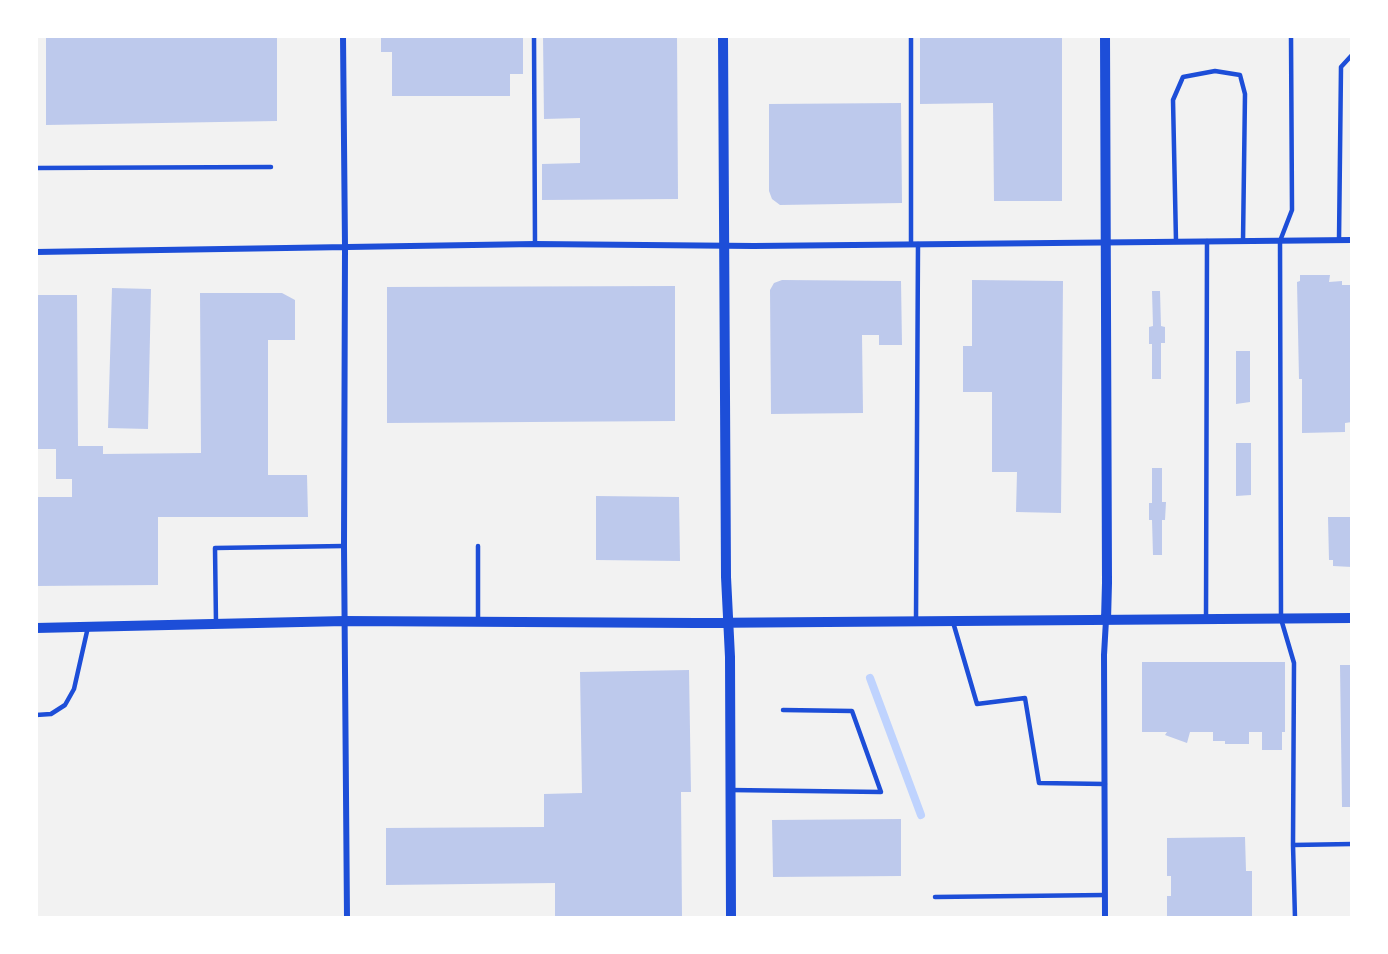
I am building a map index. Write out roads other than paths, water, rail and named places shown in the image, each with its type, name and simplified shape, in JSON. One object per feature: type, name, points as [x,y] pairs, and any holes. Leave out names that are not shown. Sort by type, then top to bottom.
[{"type":"street","points":[[343,36],[347,918]]},
{"type":"street","points":[[723,36],[726,577],[731,918]]},
{"type":"street","points":[[1105,36],[1107,242],[1105,918]]},
{"type":"street","points":[[36,252],[535,244],[724,246],[1352,240]]},
{"type":"street","points":[[36,628],[345,621],[728,623],[1352,618]]},
{"type":"lane","points":[[534,36],[535,244]]},
{"type":"lane","points":[[911,36],[915,244],[916,622]]},
{"type":"lane","points":[[1291,36],[1292,210],[1280,241],[1281,619],[1294,663],[1295,918]]},
{"type":"lane","points":[[1339,240],[1341,67],[1352,55]]},
{"type":"lane","points":[[1176,241],[1173,100],[1183,77],[1215,71],[1240,75],[1245,94],[1243,241]]},
{"type":"lane","points":[[36,168],[271,167]]},
{"type":"lane","points":[[1206,619],[1207,241]]},
{"type":"lane","points":[[216,624],[215,548],[344,546]]},
{"type":"lane","points":[[478,546],[478,621]]},
{"type":"lane","points":[[953,622],[977,704],[1025,698],[1039,783],[1105,784]]},
{"type":"lane","points":[[36,715],[51,714],[65,705],[74,689],[88,627]]},
{"type":"lane","points":[[730,790],[880,792],[852,711],[783,710]]},
{"type":"lane","points":[[1293,845],[1352,844]]},
{"type":"lane","points":[[935,897],[1105,895]]},
{"type":"waterway","points":[[870,678],[921,815]]}]
